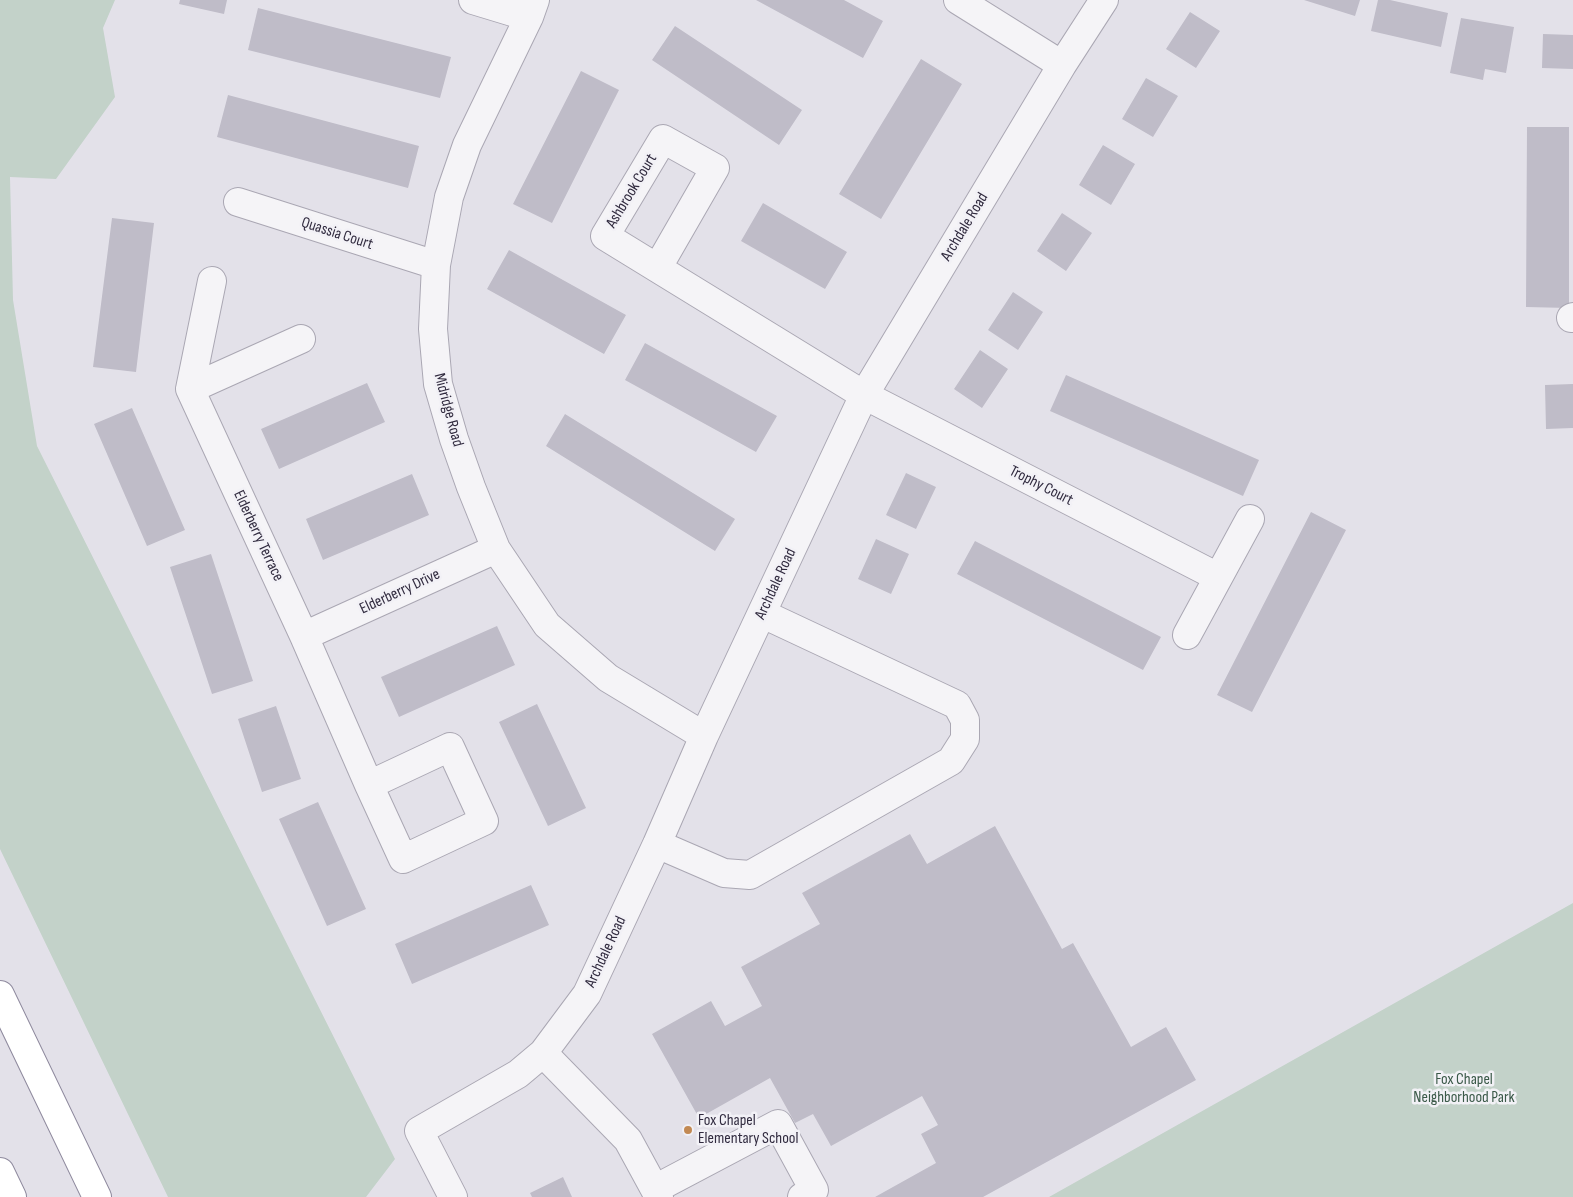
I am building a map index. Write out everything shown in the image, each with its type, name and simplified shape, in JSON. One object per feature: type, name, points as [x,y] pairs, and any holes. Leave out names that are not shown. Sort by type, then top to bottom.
[{"type":"highway","points":[[0,995],[97,1197]]},
{"type":"highway","points":[[0,1172],[12,1197]]},
{"type":"street","points":[[473,0],[532,8]]},
{"type":"street","points":[[958,0],[1062,65]]},
{"type":"street","name":"Archdale Road","points":[[453,1197],[419,1131],[518,1074],[543,1053],[587,994],[657,844],[704,736],[763,614],[864,395],[1062,65],[1104,0]]},
{"type":"street","name":"Midridge Road","points":[[532,8],[467,145],[449,197],[436,265],[433,329],[438,384],[459,455],[496,549],[547,625],[608,678],[704,736]]},
{"type":"street","name":"Ashbrook Court","points":[[658,267],[715,168],[663,139],[605,236],[864,395]]},
{"type":"street","name":"Quassia Court","points":[[238,202],[436,265]]},
{"type":"street","points":[[190,389],[212,281]]},
{"type":"street","points":[[190,389],[301,338]]},
{"type":"street","name":"Elderberry Terrace","points":[[190,389],[304,636],[369,785]]},
{"type":"street","name":"Trophy Court","points":[[864,395],[1218,577]]},
{"type":"street","points":[[1187,635],[1250,519]]},
{"type":"street","name":"Elderberry Drive","points":[[304,636],[496,549]]},
{"type":"street","points":[[657,844],[724,873],[750,875],[951,761],[964,739],[964,720],[957,705],[763,614]]},
{"type":"street","points":[[543,1053],[628,1140],[657,1193],[778,1124],[814,1190],[802,1197]]},
{"type":"green space","points":[[0,0],[115,0],[103,28],[115,97],[56,179],[10,177],[13,300],[37,446],[395,1159],[366,1197],[168,1197],[0,849]]},
{"type":"green space","name":"Fox Chapel Neighborhood Park","points":[[1573,903],[1573,1197],[1049,1197]]},
{"type":"building","points":[[180,0],[227,0],[224,14],[179,4]]},
{"type":"building","points":[[756,0],[844,0],[883,21],[863,58]]},
{"type":"building","points":[[1304,0],[1360,0],[1355,16]]},
{"type":"building","points":[[1378,0],[1390,0],[1448,13],[1441,47],[1371,31]]},
{"type":"building","points":[[258,8],[451,57],[440,98],[248,50]]},
{"type":"building","points":[[1190,12],[1220,31],[1196,68],[1166,49]]},
{"type":"building","points":[[1461,18],[1514,27],[1506,73],[1485,69],[1483,80],[1450,73]]},
{"type":"building","points":[[675,26],[802,110],[779,145],[652,60]]},
{"type":"building","points":[[1543,34],[1573,35],[1573,69],[1542,68]]},
{"type":"building","points":[[921,59],[962,84],[881,219],[839,194]]},
{"type":"building","points":[[581,71],[619,90],[552,223],[513,204]]},
{"type":"building","points":[[1146,78],[1178,96],[1153,137],[1122,119]]},
{"type":"building","points":[[228,95],[419,146],[408,188],[217,137]]},
{"type":"building","points":[[1527,127],[1569,127],[1569,308],[1526,307]]},
{"type":"building","points":[[1103,145],[1135,164],[1111,205],[1079,185]]},
{"type":"building","points":[[763,203],[847,252],[825,289],[741,241]]},
{"type":"building","points":[[1062,213],[1092,233],[1066,271],[1037,251]]},
{"type":"building","points":[[112,218],[154,223],[136,372],[93,367]]},
{"type":"building","points":[[509,250],[626,315],[604,354],[487,289]]},
{"type":"building","points":[[1013,292],[1043,312],[1018,350],[988,330]]},
{"type":"building","points":[[645,343],[777,416],[756,452],[625,380]]},
{"type":"building","points":[[980,350],[1008,369],[982,408],[954,389]]},
{"type":"building","points":[[1066,375],[1259,460],[1243,496],[1050,411]]},
{"type":"building","points":[[367,383],[385,422],[279,469],[261,429]]},
{"type":"building","points":[[1573,384],[1573,428],[1546,429],[1545,385]]},
{"type":"building","points":[[132,408],[185,530],[147,546],[94,424]]},
{"type":"building","points":[[565,414],[735,519],[715,551],[546,446]]},
{"type":"building","points":[[906,473],[936,487],[916,529],[886,515]]},
{"type":"building","points":[[412,474],[429,515],[323,560],[306,519]]},
{"type":"building","points":[[1311,512],[1346,530],[1252,712],[1217,695]]},
{"type":"building","points":[[876,539],[909,554],[891,594],[858,579]]},
{"type":"building","points":[[975,541],[1161,637],[1143,670],[957,574]]},
{"type":"building","points":[[211,554],[253,681],[212,694],[170,567]]},
{"type":"building","points":[[497,626],[515,665],[399,717],[381,677]]},
{"type":"building","points":[[537,704],[586,808],[548,826],[499,722]]},
{"type":"building","points":[[276,706],[301,779],[262,792],[238,719]]},
{"type":"building","points":[[318,802],[366,909],[327,926],[279,819]]},
{"type":"building","points":[[995,826],[1062,949],[1073,943],[1131,1047],[1166,1027],[1196,1080],[983,1197],[875,1197],[936,1163],[921,1134],[938,1125],[922,1096],[831,1146],[813,1114],[795,1123],[770,1078],[699,1118],[652,1034],[711,1001],[725,1026],[762,1006],[741,967],[820,924],[802,893],[910,834],[927,864]]},
{"type":"building","points":[[531,885],[549,925],[412,984],[395,944]]},
{"type":"building","points":[[563,1177],[572,1197],[532,1197],[530,1193]]},
{"type":"place","name":"Fox Chapel Elementary School","points":[[688,1130]]}]
